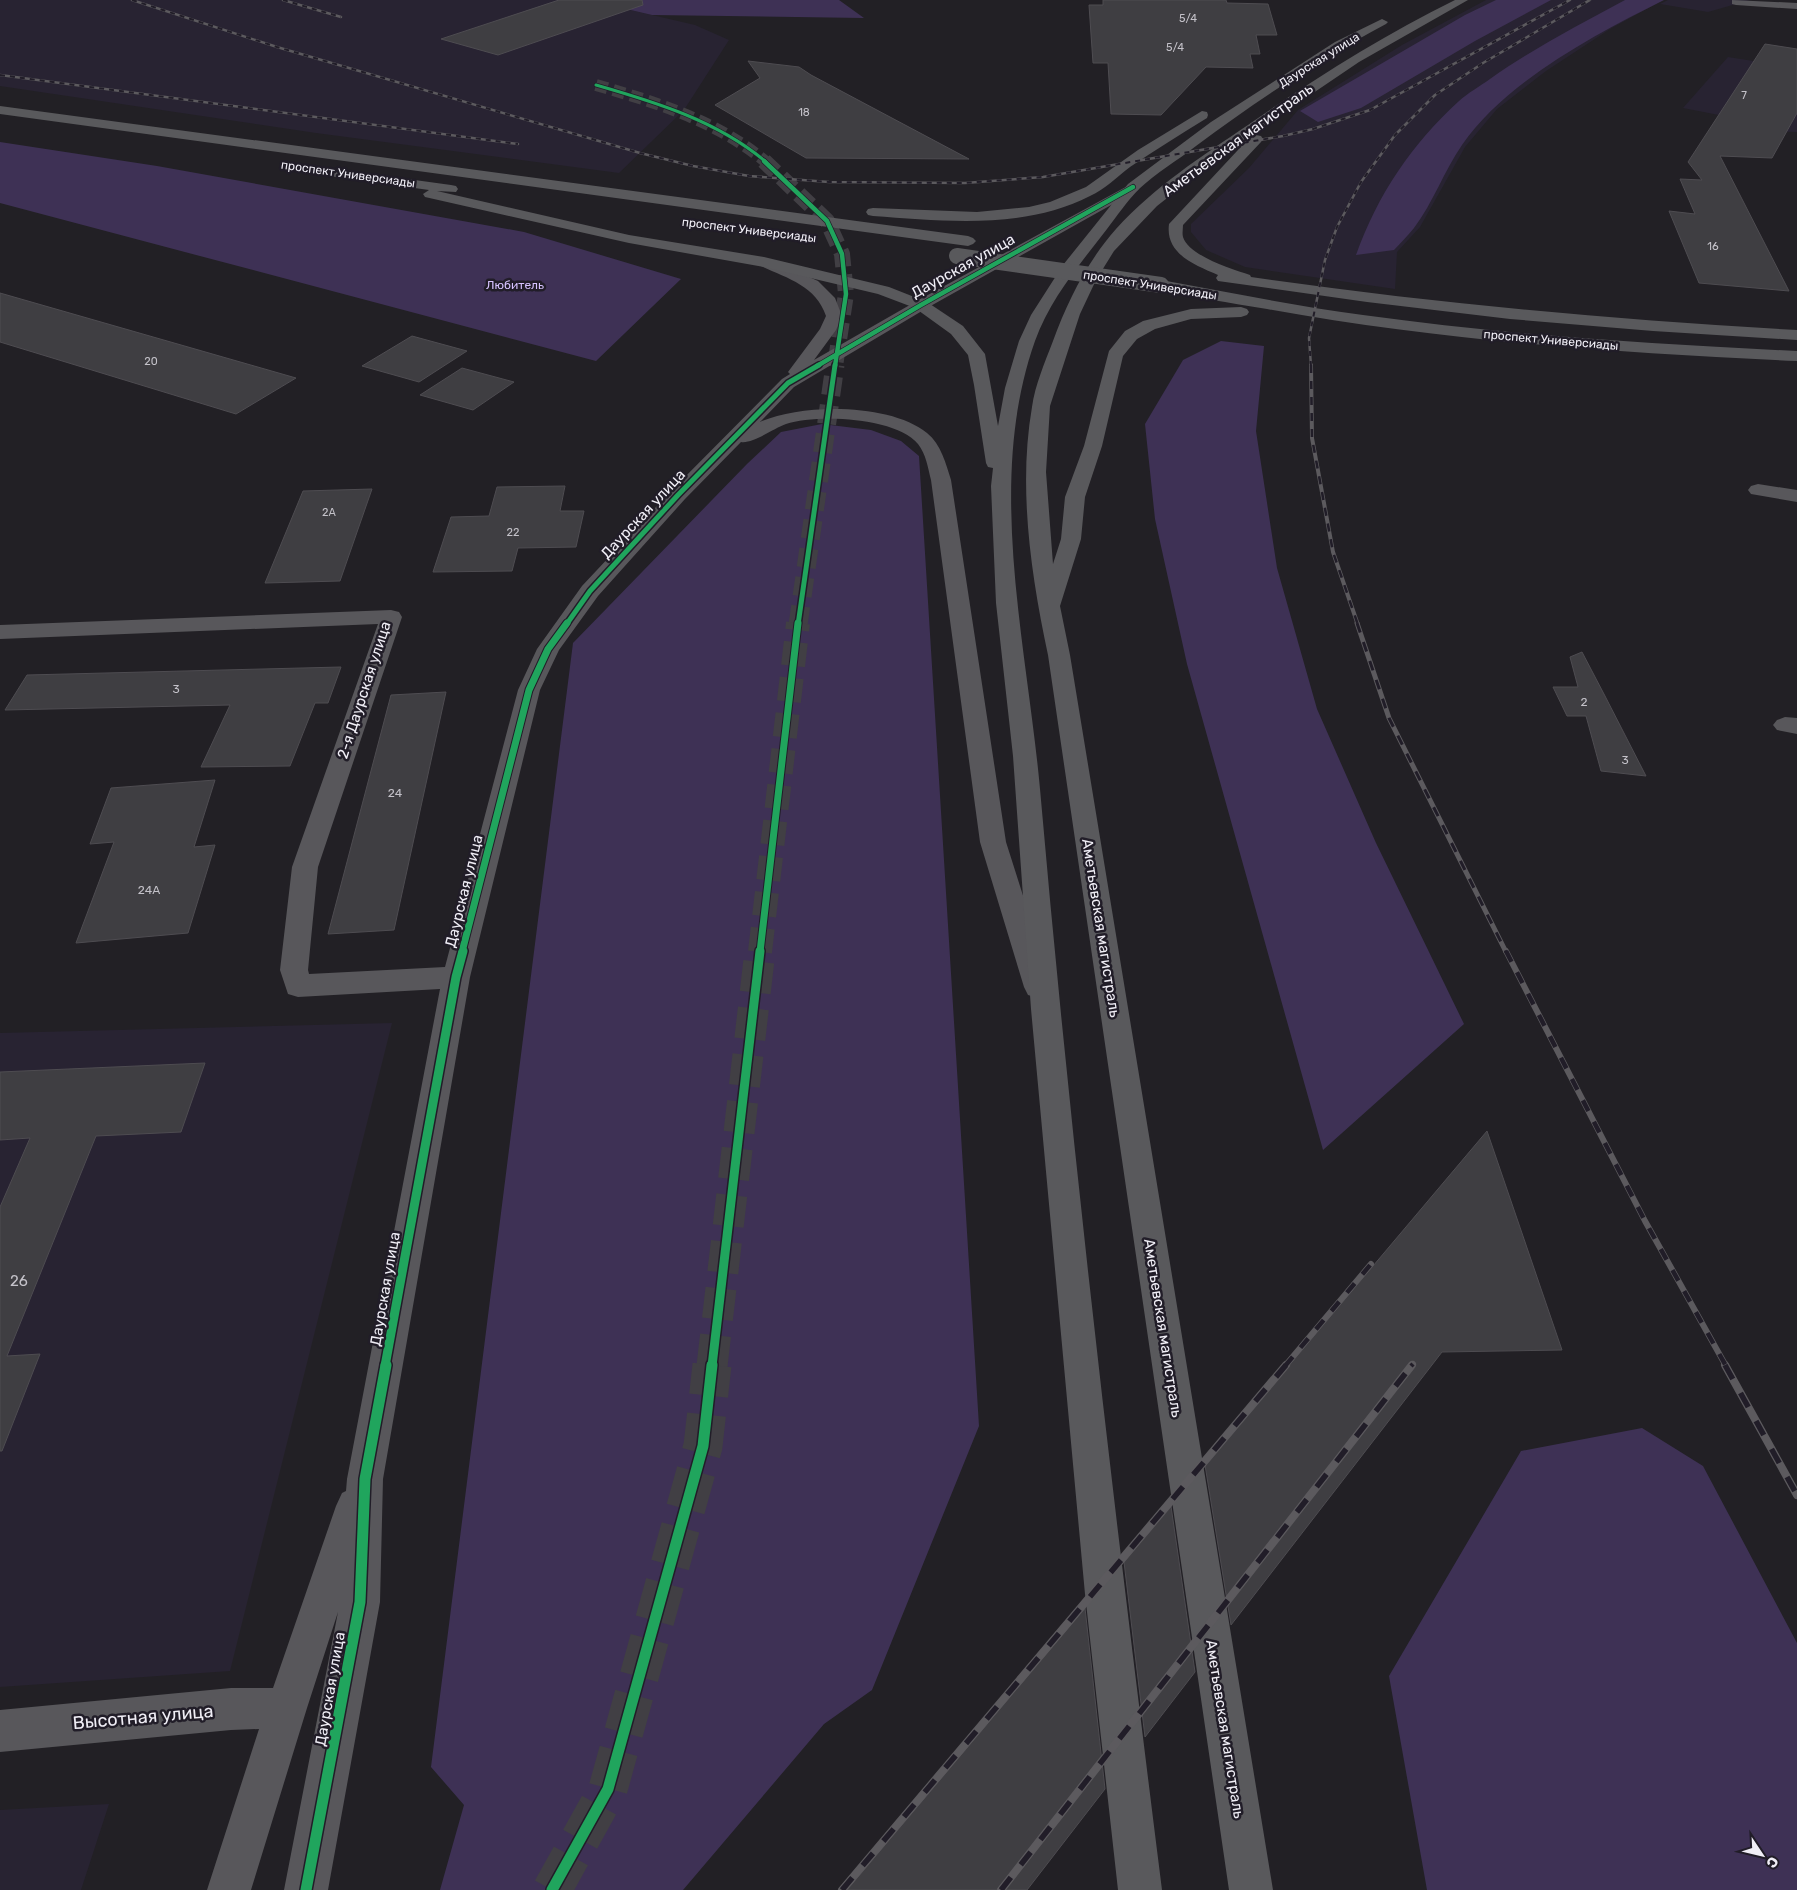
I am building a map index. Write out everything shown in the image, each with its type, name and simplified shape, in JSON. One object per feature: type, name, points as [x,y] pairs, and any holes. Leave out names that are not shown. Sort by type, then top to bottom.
[{"type":"main road","name":"Даурская улица","points":[[1321,79],[1370,49],[1463,0]]},
{"type":"main road","points":[[1424,7],[1441,10]]},
{"type":"main road","name":"Даурская улица","points":[[1133,187],[1216,125],[1339,44],[1390,18]]},
{"type":"main road","points":[[863,211],[962,216],[1022,212],[1056,204],[1080,196],[1128,162],[1216,108],[1262,85],[1297,73]]},
{"type":"main road","points":[[1271,285],[1230,274],[1195,258],[1181,247],[1175,236],[1176,224],[1254,141],[1321,79]]},
{"type":"main road","name":"Аметьевская магистраль","points":[[1251,1890],[1206,1609],[1060,655],[1049,612],[1037,527],[1040,409],[1065,326],[1077,298],[1093,270],[1121,232],[1185,175],[1321,79]]},
{"type":"main road","name":"проспект Универсиады","points":[[0,110],[382,160],[712,208],[1044,252]]},
{"type":"main road","points":[[0,124],[19,127]]},
{"type":"main road","name":"проспект Универсиады","points":[[319,170],[506,197]]},
{"type":"main road","points":[[338,173],[629,239],[764,262],[883,290],[921,305],[957,330],[976,354],[983,385],[992,450],[1001,486],[1008,603],[1025,756],[1045,1009],[1106,1594],[1140,1890]]},
{"type":"main road","points":[[1001,486],[1014,388],[1027,341],[1039,315],[1068,268],[1133,187]]},
{"type":"main road","points":[[712,208],[845,210]]},
{"type":"main road","name":"проспект Универсиады","points":[[824,240],[852,243]]},
{"type":"main road","name":"проспект Универсиады","points":[[1063,254],[1121,262]]},
{"type":"main road","name":"проспект Универсиады","points":[[952,256],[1161,285],[1362,320],[1479,334],[1662,350],[1797,356]]},
{"type":"main road","name":"проспект Универсиады","points":[[1187,272],[1271,285],[1560,320],[1797,335]]},
{"type":"main road","points":[[1049,612],[1071,538],[1075,497],[1093,446],[1115,355],[1131,335],[1149,325],[1168,318],[1205,312],[1246,312],[1362,320]]},
{"type":"street","points":[[1736,2],[1797,6]]},
{"type":"street","name":"Даурская улица","points":[[306,1890],[360,1602],[365,1479],[456,977],[529,690],[548,649],[590,591],[678,495],[788,383],[921,305],[1133,187]]},
{"type":"street","points":[[764,262],[812,284],[828,301],[834,316],[828,330],[788,383]]},
{"type":"street","points":[[720,452],[758,429],[785,418],[819,414],[841,414],[898,424],[920,436],[936,459],[943,490],[993,842],[1045,1009]]},
{"type":"street","points":[[1758,490],[1797,496]]},
{"type":"street","name":"2-я Даурская улица","points":[[0,632],[390,617],[305,867],[294,970],[298,986],[456,977]]},
{"type":"street","name":"Даурская улица","points":[[229,1890],[286,1708],[365,1479]]},
{"type":"street","name":"Высотная улица","points":[[0,1731],[231,1709],[286,1708]]},
{"type":"shaded area","points":[[0,0],[588,0],[695,25],[729,40],[684,110],[619,173],[316,133],[0,86]]},
{"type":"shaded area","points":[[1486,0],[1663,0],[1610,29],[1546,71],[1497,109],[1465,147],[1420,227],[1397,252],[1395,289],[1245,267],[1206,250],[1191,232],[1191,224],[1249,168],[1298,110],[1402,45]]},
{"type":"shaded area","points":[[1668,0],[1750,0],[1708,12],[1660,4]]},
{"type":"shaded area","points":[[1728,57],[1797,68],[1797,132],[1713,130],[1724,116],[1683,108]]},
{"type":"shaded area","points":[[392,1023],[230,1671],[0,1687],[0,1033]]},
{"type":"shaded area","points":[[109,1804],[81,1890],[0,1890],[0,1810]]},
{"type":"green space","points":[[588,0],[839,0],[864,18],[652,15]]},
{"type":"green space","points":[[1496,0],[1551,0],[1475,41],[1361,108],[1318,122],[1300,111],[1465,15]]},
{"type":"green space","points":[[1625,0],[1664,0],[1582,44],[1527,80],[1481,122],[1462,145],[1421,218],[1399,245],[1394,250],[1356,255],[1375,211],[1398,172],[1426,135],[1459,101],[1522,58]]},
{"type":"green space","name":"Любитель","points":[[0,142],[157,166],[524,232],[681,279],[596,361],[0,203]]},
{"type":"green space","points":[[1221,341],[1264,346],[1256,431],[1277,568],[1317,709],[1376,843],[1464,1024],[1323,1150],[1187,664],[1155,519],[1145,424],[1183,360]]},
{"type":"green space","points":[[822,424],[871,430],[901,441],[919,456],[979,1426],[872,1690],[824,1724],[683,1890],[440,1890],[464,1805],[431,1767],[573,643],[747,464],[781,432]]},
{"type":"green space","points":[[1642,1428],[1703,1466],[1797,1643],[1797,1890],[1427,1890],[1389,1676],[1521,1451]]},
{"type":"building","points":[[559,0],[642,0],[643,5],[498,55],[441,39]]},
{"type":"building","points":[[1103,0],[1226,0],[1227,3],[1268,4],[1277,35],[1256,35],[1260,54],[1250,54],[1253,68],[1206,67],[1161,115],[1111,114],[1108,63],[1093,63],[1089,5],[1103,5]]},
{"type":"building","points":[[1765,44],[1797,49],[1797,113],[1772,158],[1720,156],[1789,291],[1699,283],[1669,211],[1695,214],[1680,179],[1702,180],[1688,162]]},
{"type":"building","points":[[748,61],[799,67],[969,159],[806,158],[715,105],[760,78]]},
{"type":"building","points":[[0,293],[296,378],[236,414],[0,342]]},
{"type":"building","points":[[412,336],[467,351],[419,382],[362,366]]},
{"type":"building","points":[[462,368],[514,382],[473,410],[420,395]]},
{"type":"building","points":[[565,486],[560,511],[584,511],[576,547],[518,548],[512,571],[433,572],[451,517],[489,516],[497,487]]},
{"type":"building","points":[[372,489],[340,581],[265,583],[303,491]]},
{"type":"building","points":[[1582,652],[1646,776],[1601,771],[1586,716],[1567,716],[1553,687],[1578,687],[1570,657]]},
{"type":"building","points":[[341,667],[328,703],[315,703],[290,766],[201,767],[230,705],[5,710],[27,675]]},
{"type":"building","points":[[446,692],[394,930],[328,934],[391,695]]},
{"type":"building","points":[[215,780],[194,847],[215,845],[188,933],[76,943],[114,842],[90,844],[111,788]]},
{"type":"building","points":[[205,1063],[181,1132],[96,1136],[7,1356],[40,1354],[2,1451],[0,1451],[0,1207],[30,1138],[0,1140],[0,1072]]},
{"type":"building","points":[[1487,1131],[1562,1350],[1442,1352],[1231,1625],[1205,1465]]},
{"type":"building","points":[[1171,1506],[1195,1672],[1145,1737],[1124,1562]]},
{"type":"building","points":[[1085,1608],[1105,1789],[1027,1890],[847,1890]]},
{"type":"tunnel","points":[[596,85],[641,98],[685,114],[727,135],[766,162]]},
{"type":"tunnel","points":[[764,161],[827,221],[842,254],[846,294],[835,366]]},
{"type":"tunnel","points":[[798,625],[835,365]]},
{"type":"tunnel","points":[[760,952],[798,623]]},
{"type":"tunnel","points":[[712,1366],[760,951]]},
{"type":"tunnel","points":[[552,1890],[608,1789],[703,1446],[712,1365]]},
{"type":"railway","points":[[132,0],[277,47],[640,153],[693,166],[749,176],[829,182],[965,183],[1043,177],[1283,136],[1313,129],[1370,110],[1570,0]]},
{"type":"railway","points":[[283,0],[341,17]]},
{"type":"railway","points":[[1311,366],[1309,338],[1325,260],[1337,227],[1361,182],[1395,135],[1435,95],[1483,63],[1590,0]]},
{"type":"railway","points":[[0,75],[518,144]]},
{"type":"railway","points":[[1311,365],[1312,438],[1333,552],[1358,625]]},
{"type":"railway","points":[[1357,623],[1389,718],[1506,952]]},
{"type":"railway","points":[[1506,951],[1645,1221],[1726,1366]]},
{"type":"railway","points":[[1285,1366],[1371,1264]]},
{"type":"railway","points":[[842,1890],[1286,1365]]},
{"type":"railway","points":[[1001,1890],[1412,1365]]},
{"type":"railway","points":[[1725,1365],[1797,1495]]},
{"type":"cycle path","points":[[552,1890],[608,1789],[703,1446],[803,584],[846,294],[842,254],[827,221],[781,175],[754,152],[702,122],[645,99],[596,85]]},
{"type":"cycle path","points":[[306,1890],[360,1602],[365,1479],[456,977],[529,690],[548,649],[590,591],[678,495],[788,383],[921,305],[1133,187]]}]
